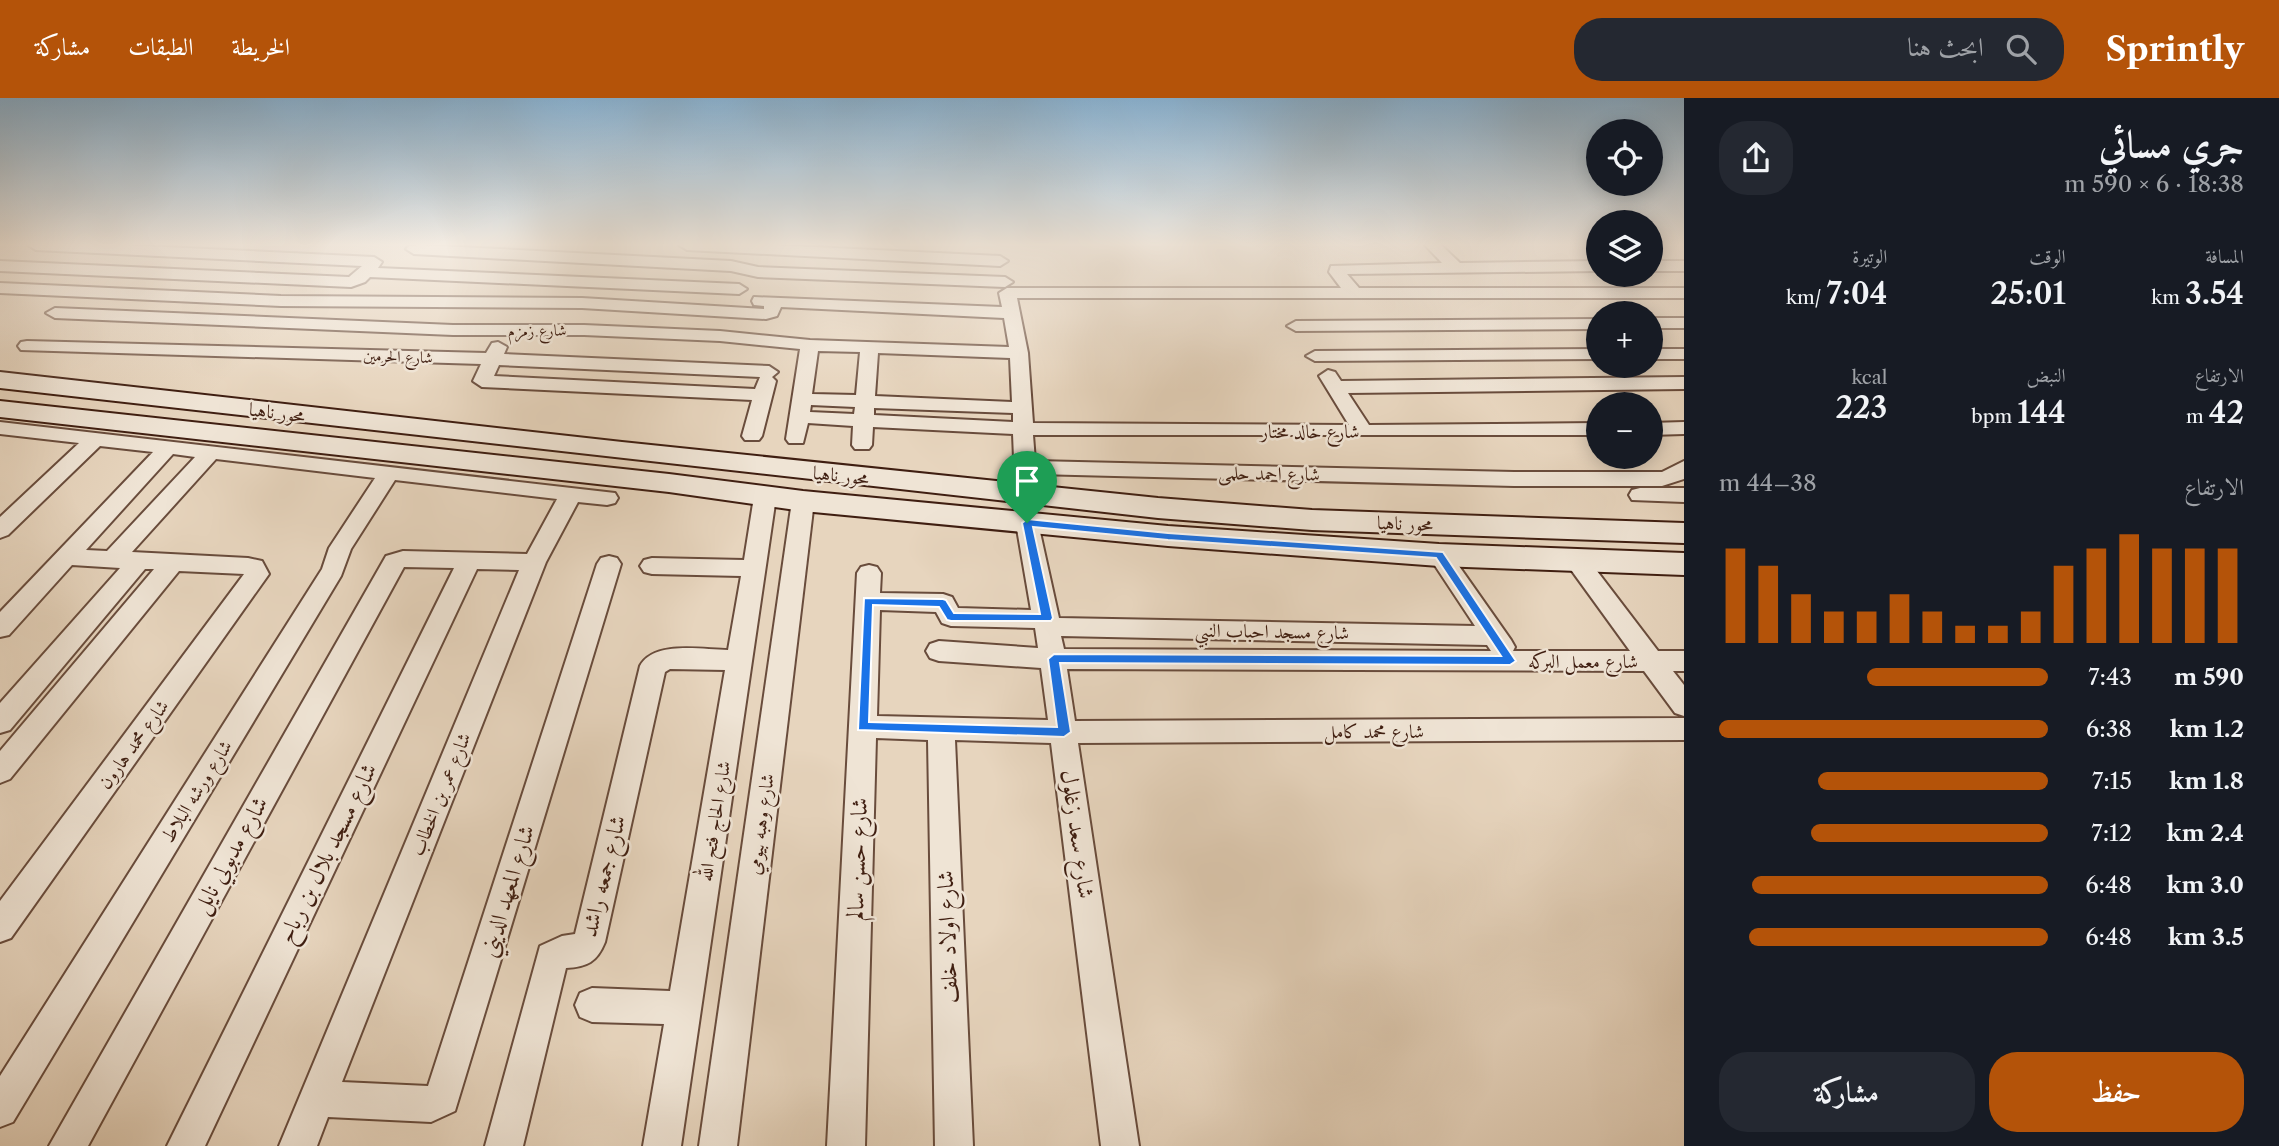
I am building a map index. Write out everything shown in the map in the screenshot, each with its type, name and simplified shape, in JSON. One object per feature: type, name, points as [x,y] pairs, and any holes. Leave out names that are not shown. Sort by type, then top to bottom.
[{"type":"main road","name":"محور ناهيا","points":[[0,380],[1027,509],[1168,536],[1439,555],[1683,565]]},
{"type":"main road","name":"محور ناهيا","points":[[0,409],[669,483],[803,501],[1684,533]]},
{"type":"street","points":[[128,294],[281,301],[582,303],[734,300]]},
{"type":"street","points":[[654,294],[1011,313]]},
{"type":"street","points":[[734,300],[737,294]]},
{"type":"street","name":"شارع سعد زغلول","points":[[1007,294],[1019,353],[1027,509],[1054,659],[1120,1146]]},
{"type":"street","points":[[1271,294],[1386,294]]},
{"type":"street","points":[[1275,294],[1363,432]]},
{"type":"street","name":"شارع زمزم","points":[[55,313],[507,331],[598,331],[720,336],[810,345],[1019,353]]},
{"type":"street","points":[[1663,323],[1684,323]]},
{"type":"street","points":[[1296,326],[1586,324]]},
{"type":"street","points":[[507,331],[482,381],[764,396]]},
{"type":"street","points":[[752,436],[775,343]]},
{"type":"street","points":[[796,439],[810,345]]},
{"type":"street","name":"شارع الحرمين","points":[[27,346],[492,359],[769,372]]},
{"type":"street","points":[[862,445],[869,348]]},
{"type":"street","points":[[929,350],[929,374]]},
{"type":"street","points":[[1315,356],[1586,354]]},
{"type":"street","points":[[1663,354],[1684,354]]},
{"type":"street","points":[[1335,387],[1684,383]]},
{"type":"street","points":[[800,408],[865,411],[1023,408]]},
{"type":"street","name":"شارع خالد مختار","points":[[865,411],[1023,429],[1363,432],[1586,429]]},
{"type":"street","points":[[0,428],[607,498]]},
{"type":"street","points":[[1663,429],[1684,428]]},
{"type":"street","points":[[0,530],[96,438]]},
{"type":"street","points":[[0,628],[168,447]]},
{"type":"street","points":[[113,559],[210,453]]},
{"type":"street","name":"شارع احمد حلمى","points":[[1024,467],[1520,486],[1662,479],[1675,476],[1683,469]]},
{"type":"street","name":"شارع ورشه البلاط","points":[[0,1109],[333,570],[340,548],[389,472]]},
{"type":"street","name":"شارع عمر بن الخطاب","points":[[298,1146],[534,562],[571,494]]},
{"type":"street","points":[[1636,495],[1684,495]]},
{"type":"street","name":"شارع الحاج فتح الله","points":[[662,1146],[765,496]]},
{"type":"street","name":"شارع وهبه بيومي","points":[[718,1146],[803,501]]},
{"type":"street","points":[[1439,555],[1510,661]]},
{"type":"street","points":[[66,557],[173,562]]},
{"type":"street","name":"شارع مدبولي نايل","points":[[68,1146],[392,565],[403,559],[469,561]]},
{"type":"street","points":[[1576,559],[1684,705]]},
{"type":"street","points":[[0,722],[140,561]]},
{"type":"street","points":[[469,561],[534,562]]},
{"type":"street","name":"شارع مسجد بلال بن رباح","points":[[186,1146],[469,561]]},
{"type":"street","points":[[0,771],[173,562]]},
{"type":"street","name":"شارع محمد هارون","points":[[0,927],[257,573],[254,567],[248,566],[173,562]]},
{"type":"street","name":"شارع المعهد الديني","points":[[317,1099],[430,1104],[442,1098],[609,564]]},
{"type":"street","points":[[652,566],[754,568]]},
{"type":"street","name":"شارع مسجد احباب النبي","points":[[868,587],[943,603],[951,617],[1048,623],[1495,636]]},
{"type":"street","name":"شارع حسن سالم","points":[[846,1146],[868,587]]},
{"type":"street","name":"شارع معمل البركه","points":[[939,651],[1054,659],[1684,661]]},
{"type":"street","name":"شارع جمعه راشد","points":[[504,1146],[552,957],[562,952],[582,951],[589,942],[653,666],[666,659],[739,660]]},
{"type":"street","name":"شارع محمد كامل","points":[[863,727],[1064,732],[1684,729]]},
{"type":"street","name":"شارع اولاد خلف","points":[[941,729],[954,1146]]},
{"type":"street","points":[[592,1005],[684,1008]]},
{"type":"route","points":[[1027,523],[1439,555],[1510,661],[1054,659],[1064,732],[863,727],[867,601],[943,603],[946,604],[947,615],[951,617],[1047,618],[1027,523]]}]
